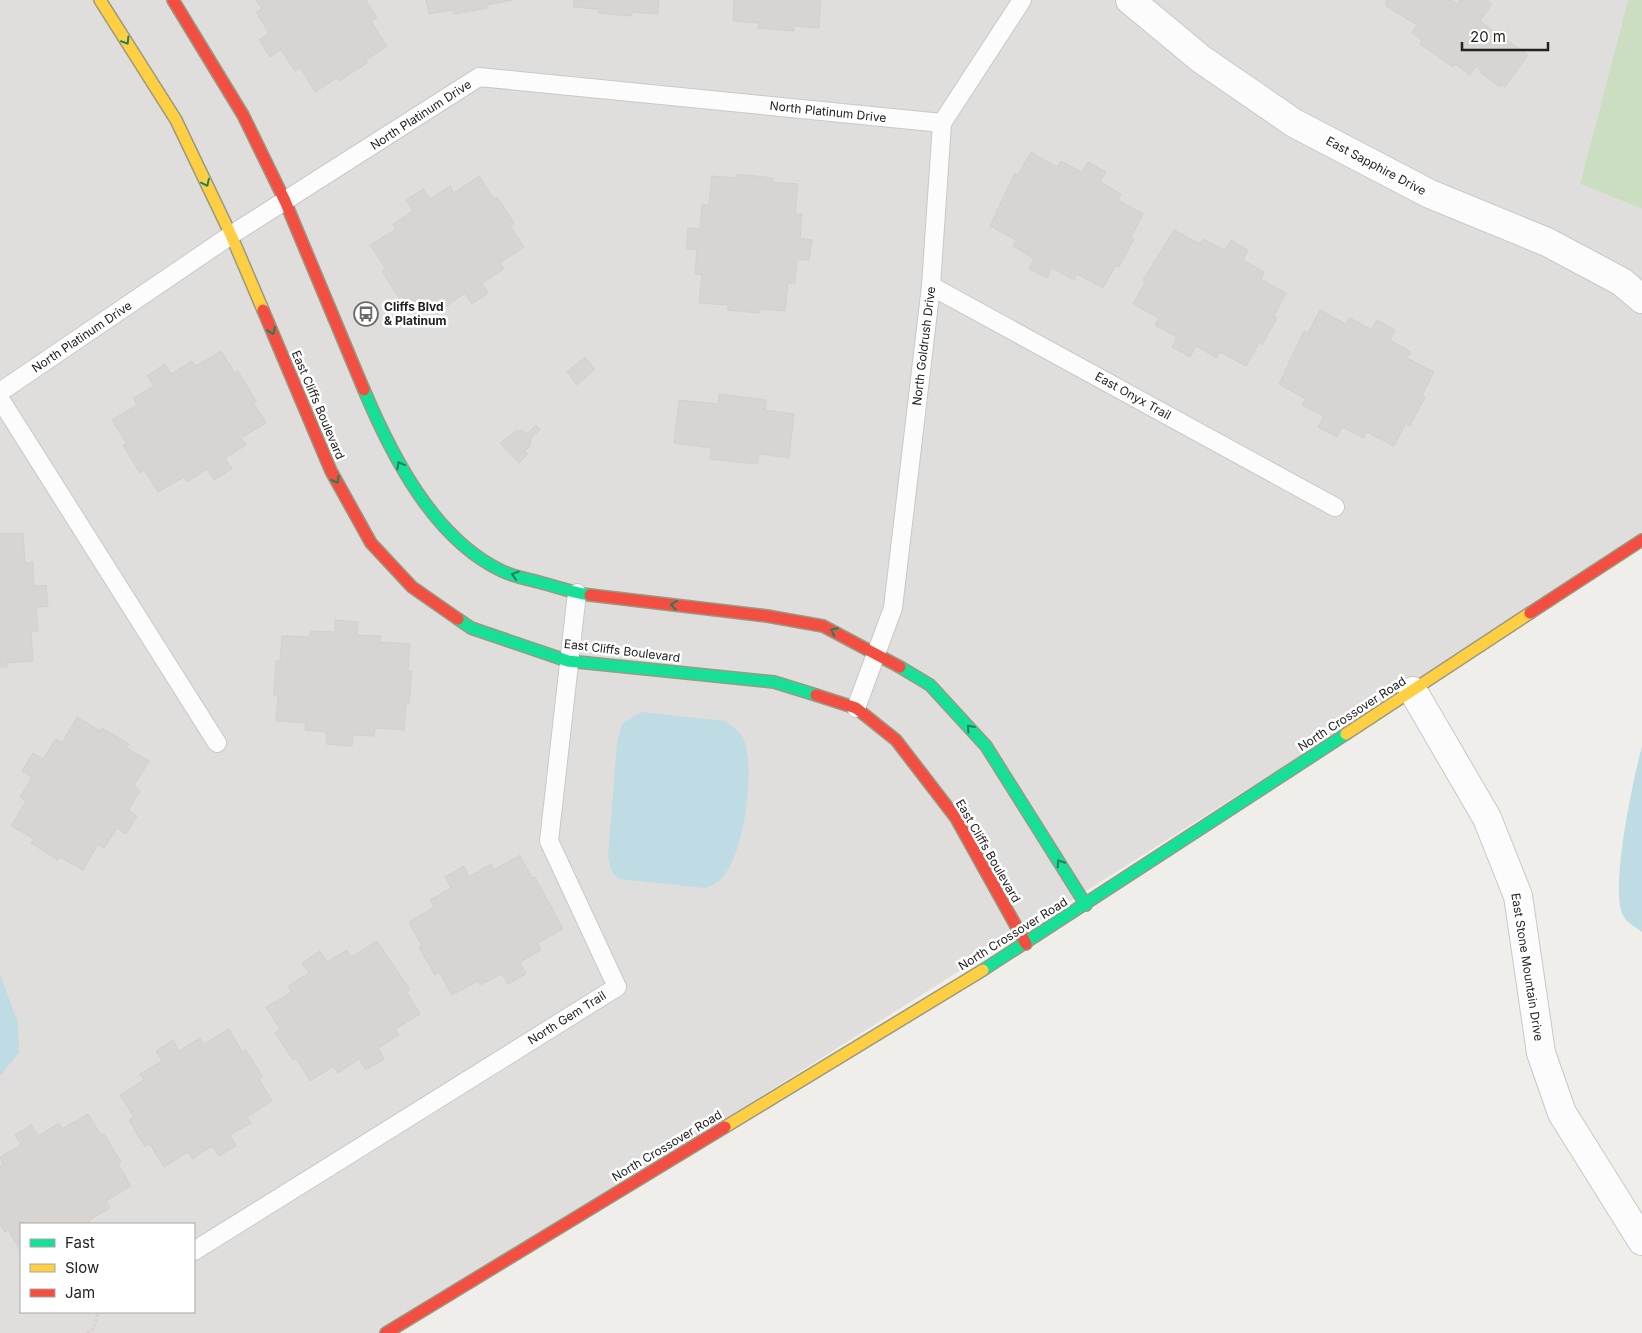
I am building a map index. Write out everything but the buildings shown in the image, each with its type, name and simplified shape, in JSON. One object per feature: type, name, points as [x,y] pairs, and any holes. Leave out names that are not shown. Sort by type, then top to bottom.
[{"type":"street","name":"East Cliffs Boulevard","points":[[100,0],[176,120],[231,235],[331,472],[371,543],[412,587],[471,628],[568,661],[774,682],[856,708],[896,740],[956,818],[1026,944]]},
{"type":"street","points":[[173,0],[243,115],[285,201],[381,430],[415,491],[460,543],[502,570],[577,593],[766,616],[823,626],[878,653],[930,685],[986,746],[1086,904]]},
{"type":"street","name":"East Sapphire Drive","points":[[1130,0],[1201,59],[1294,123],[1430,194],[1547,242],[1622,282],[1642,299]]},
{"type":"street","name":"North Crossover Road","points":[[386,1333],[1026,944],[1642,540]]},
{"type":"street","name":"East Stone Mountain Drive","points":[[1413,690],[1487,818],[1518,896],[1541,1053],[1562,1113],[1642,1241]]},
{"type":"lane","name":"North Goldrush Drive","points":[[856,708],[878,653],[893,608],[931,286],[942,123],[1022,0]]},
{"type":"lane","name":"North Platinum Drive","points":[[0,392],[231,235],[479,77],[942,123]]},
{"type":"lane","name":"East Onyx Trail","points":[[931,286],[1335,507]]},
{"type":"lane","points":[[0,399],[217,743]]},
{"type":"lane","name":"North Gem Trail","points":[[195,1250],[617,987],[549,841],[577,593]]},
{"type":"path","points":[[87,1333],[93,1329],[99,1313]]},
{"type":"shaded area","points":[[0,0],[1628,0],[1580,184],[1642,209],[1642,540],[386,1333],[0,1333]]},
{"type":"green space","points":[[1628,0],[1642,0],[1642,209],[1580,184]]},
{"type":"water","points":[[641,712],[725,721],[737,730],[745,743],[749,775],[741,836],[728,870],[719,881],[705,888],[619,879],[612,872],[608,857],[617,743],[622,724]]},
{"type":"water","points":[[1642,746],[1642,932],[1624,917],[1620,905],[1619,885],[1624,834]]},
{"type":"water","points":[[0,974],[18,1023],[19,1052],[0,1076]]},
{"type":"traffic: fast","points":[[364,390],[402,468],[436,517],[456,538],[478,557],[502,571],[590,595]]},
{"type":"traffic: fast","points":[[458,619],[471,628],[568,661],[774,682],[816,695]]},
{"type":"traffic: fast","points":[[900,667],[930,685],[986,746],[1086,905]]},
{"type":"traffic: fast","points":[[983,970],[1346,734]]},
{"type":"traffic: slow","points":[[100,0],[176,120],[231,235],[263,310]]},
{"type":"traffic: slow","points":[[1346,734],[1530,613]]},
{"type":"traffic: slow","points":[[725,1127],[983,970]]},
{"type":"traffic: jam","points":[[173,0],[243,115],[285,201],[364,390]]},
{"type":"traffic: jam","points":[[263,310],[331,471],[371,543],[412,587],[458,619]]},
{"type":"traffic: jam","points":[[1530,613],[1642,540]]},
{"type":"traffic: jam","points":[[590,595],[767,616],[823,626],[900,667]]},
{"type":"traffic: jam","points":[[816,695],[856,708],[896,740],[956,818],[1026,944]]},
{"type":"traffic: jam","points":[[386,1333],[725,1127]]},
{"type":"place","name":"Cliffs Blvd & Platinum","points":[[366,314]]}]
